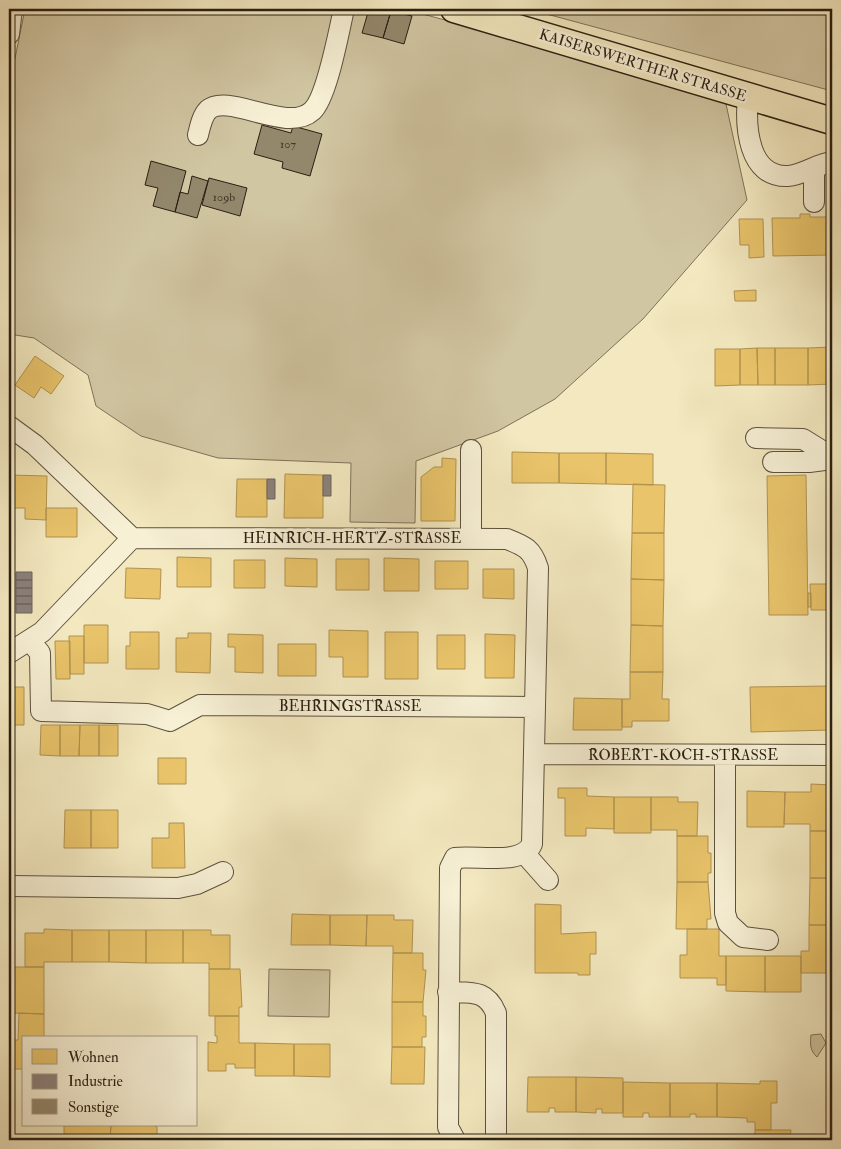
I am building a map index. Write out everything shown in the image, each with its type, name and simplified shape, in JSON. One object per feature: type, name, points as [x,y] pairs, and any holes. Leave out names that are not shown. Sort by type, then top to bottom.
[{"type":"main road","name":"KAISERSWERTHER STRASSE","points":[[454,9],[832,121]]},
{"type":"street","points":[[9,34],[12,9]]},
{"type":"street","points":[[198,135],[207,111],[213,107],[228,106],[287,119],[312,112],[318,105],[324,89],[344,9]]},
{"type":"street","points":[[748,97],[746,114],[750,140],[758,164],[778,175],[794,174],[823,165]]},
{"type":"street","points":[[814,202],[823,165]]},
{"type":"street","points":[[9,426],[35,445],[132,538],[57,617],[30,641],[9,652]]},
{"type":"street","points":[[756,438],[803,438],[832,458]]},
{"type":"street","points":[[471,450],[471,538]]},
{"type":"street","points":[[773,462],[832,458]]},
{"type":"street","name":"HEINRICH-HERTZ-STRASSE","points":[[132,538],[507,539],[521,544],[534,553],[538,568],[532,844],[525,854]]},
{"type":"street","name":"BEHRINGSTRASSE","points":[[30,641],[40,653],[40,711],[147,714],[170,721],[200,705],[456,714],[534,707]]},
{"type":"street","name":"ROBERT-KOCH-STRASSE","points":[[534,754],[832,755]]},
{"type":"street","points":[[725,755],[725,913],[728,923],[743,938],[768,940]]},
{"type":"street","points":[[455,1140],[448,1127],[448,992],[450,868],[452,862],[456,858],[516,857],[525,854],[548,880]]},
{"type":"street","points":[[9,886],[178,888],[197,884],[223,872]]},
{"type":"street","points":[[448,992],[481,995],[491,1001],[496,1013],[496,1140]]},
{"type":"shaded area","points":[[25,9],[404,9],[724,95],[747,200],[643,319],[555,399],[498,431],[416,461],[415,523],[350,522],[351,463],[218,458],[141,436],[96,406],[88,375],[34,338],[9,334],[9,88]]},
{"type":"shaded area","points":[[528,9],[832,9],[832,91]]},
{"type":"shaded area","points":[[269,969],[330,970],[329,1017],[268,1016]]},
{"type":"shaded area","points":[[821,1034],[826,1043],[817,1057],[811,1047],[811,1035]]},
{"type":"building: Wohnen","points":[[800,214],[810,214],[810,217],[832,217],[832,255],[773,256],[772,218],[800,218]]},
{"type":"building: Wohnen","points":[[739,219],[763,219],[764,257],[749,258],[749,245],[740,245]]},
{"type":"building: Wohnen","points":[[756,290],[756,301],[735,301],[734,291]]},
{"type":"building: Wohnen","points":[[832,347],[832,384],[808,385],[808,348]]},
{"type":"building: Wohnen","points":[[757,348],[775,348],[775,385],[758,385]]},
{"type":"building: Wohnen","points":[[757,348],[758,385],[740,385],[740,349]]},
{"type":"building: Wohnen","points":[[775,348],[808,348],[808,385],[775,385]]},
{"type":"building: Wohnen","points":[[715,349],[740,349],[740,385],[715,386]]},
{"type":"building: Wohnen","points":[[35,356],[64,376],[51,394],[41,387],[34,398],[15,385]]},
{"type":"building: Wohnen","points":[[512,452],[559,453],[559,483],[512,483]]},
{"type":"building: Wohnen","points":[[559,453],[606,453],[606,484],[559,483]]},
{"type":"building: Wohnen","points":[[606,453],[653,454],[653,485],[606,484]]},
{"type":"building: Wohnen","points":[[442,458],[456,459],[455,521],[421,521],[421,477],[434,467],[442,467]]},
{"type":"building: Wohnen","points":[[285,474],[323,475],[323,518],[284,518]]},
{"type":"building: Wohnen","points":[[9,475],[47,476],[46,520],[25,519],[25,508],[9,508]]},
{"type":"building: Wohnen","points":[[806,475],[808,615],[769,615],[767,476]]},
{"type":"building: Wohnen","points":[[237,479],[267,479],[267,517],[236,517]]},
{"type":"building: Wohnen","points":[[633,484],[665,485],[664,533],[632,533]]},
{"type":"building: Wohnen","points":[[46,508],[77,508],[77,537],[46,537]]},
{"type":"building: Wohnen","points":[[632,533],[664,533],[664,580],[631,579]]},
{"type":"building: Wohnen","points":[[177,557],[211,558],[211,587],[177,587]]},
{"type":"building: Wohnen","points":[[285,558],[317,559],[317,587],[285,586]]},
{"type":"building: Wohnen","points":[[384,558],[419,559],[419,591],[384,591]]},
{"type":"building: Wohnen","points":[[336,559],[369,559],[369,590],[336,590]]},
{"type":"building: Wohnen","points":[[234,560],[265,560],[265,588],[234,588]]},
{"type":"building: Wohnen","points":[[435,561],[468,561],[468,589],[435,589]]},
{"type":"building: Wohnen","points":[[126,568],[161,569],[160,599],[125,598]]},
{"type":"building: Wohnen","points":[[483,569],[514,569],[514,599],[483,598]]},
{"type":"building: Wohnen","points":[[631,579],[664,580],[663,626],[631,625]]},
{"type":"building: Wohnen","points":[[810,584],[832,584],[832,610],[811,610]]},
{"type":"building: Wohnen","points":[[808,593],[811,593],[811,607],[808,607]]},
{"type":"building: Wohnen","points":[[84,625],[108,625],[108,663],[84,663]]},
{"type":"building: Wohnen","points":[[631,625],[663,626],[663,672],[630,672]]},
{"type":"building: Wohnen","points":[[329,630],[368,631],[368,677],[343,677],[343,657],[329,657]]},
{"type":"building: Wohnen","points":[[130,632],[159,632],[159,669],[126,669],[126,646],[130,646]]},
{"type":"building: Wohnen","points":[[385,632],[418,632],[418,679],[385,679]]},
{"type":"building: Wohnen","points":[[188,633],[211,633],[210,673],[176,672],[176,638],[188,638]]},
{"type":"building: Wohnen","points":[[228,634],[263,635],[263,673],[235,672],[235,647],[228,647]]},
{"type":"building: Wohnen","points":[[485,634],[515,635],[514,678],[485,678]]},
{"type":"building: Wohnen","points":[[437,635],[465,635],[465,669],[437,669]]},
{"type":"building: Wohnen","points":[[69,636],[84,636],[84,674],[70,674]]},
{"type":"building: Wohnen","points":[[55,641],[70,641],[70,679],[56,679]]},
{"type":"building: Wohnen","points":[[278,644],[316,644],[316,676],[278,676]]},
{"type":"building: Wohnen","points":[[630,672],[663,672],[662,699],[669,699],[669,721],[632,721],[632,727],[622,727],[622,699],[630,699]]},
{"type":"building: Wohnen","points":[[832,686],[832,730],[751,732],[750,687]]},
{"type":"building: Wohnen","points":[[9,687],[24,687],[24,725],[9,725]]},
{"type":"building: Wohnen","points":[[574,698],[622,699],[622,730],[573,730]]},
{"type":"building: Wohnen","points":[[41,725],[60,725],[60,756],[40,755]]},
{"type":"building: Wohnen","points":[[60,725],[80,725],[79,756],[60,756]]},
{"type":"building: Wohnen","points":[[80,725],[99,725],[99,756],[79,756]]},
{"type":"building: Wohnen","points":[[99,725],[118,725],[118,756],[99,756]]},
{"type":"building: Wohnen","points":[[158,758],[186,758],[186,784],[158,784]]},
{"type":"building: Wohnen","points":[[811,784],[832,785],[832,831],[810,831],[810,824],[784,824],[785,792],[811,792]]},
{"type":"building: Wohnen","points":[[558,788],[587,788],[587,796],[614,797],[614,829],[586,828],[586,836],[565,836],[565,798],[558,798]]},
{"type":"building: Wohnen","points":[[747,791],[785,792],[784,827],[747,827]]},
{"type":"building: Wohnen","points":[[614,797],[651,797],[651,833],[614,833]]},
{"type":"building: Wohnen","points":[[651,797],[678,797],[678,802],[698,802],[697,836],[677,836],[677,830],[651,830]]},
{"type":"building: Wohnen","points":[[65,810],[91,810],[91,848],[64,848]]},
{"type":"building: Wohnen","points":[[91,810],[118,810],[118,848],[91,848]]},
{"type":"building: Wohnen","points":[[169,823],[184,823],[185,868],[152,868],[152,838],[169,838]]},
{"type":"building: Wohnen","points":[[810,831],[832,831],[832,878],[810,878]]},
{"type":"building: Wohnen","points":[[677,836],[708,836],[708,853],[711,853],[711,873],[708,873],[708,882],[677,882]]},
{"type":"building: Wohnen","points":[[810,878],[832,878],[832,925],[809,925]]},
{"type":"building: Wohnen","points":[[677,882],[708,882],[711,919],[707,919],[707,929],[676,929]]},
{"type":"building: Wohnen","points":[[535,904],[561,905],[561,934],[596,932],[596,954],[590,954],[590,975],[578,975],[578,973],[535,973]]},
{"type":"building: Wohnen","points":[[292,914],[330,915],[330,945],[291,945]]},
{"type":"building: Wohnen","points":[[330,915],[367,915],[366,946],[330,945]]},
{"type":"building: Wohnen","points":[[367,915],[394,915],[394,920],[413,920],[412,953],[393,953],[393,946],[366,946]]},
{"type":"building: Wohnen","points":[[809,925],[832,925],[832,973],[801,973],[801,951],[809,951]]},
{"type":"building: Wohnen","points":[[44,929],[72,930],[72,962],[44,962],[44,967],[25,967],[25,933],[44,933]]},
{"type":"building: Wohnen","points":[[687,929],[719,929],[719,956],[726,956],[726,985],[717,985],[717,978],[680,978],[680,955],[687,955]]},
{"type":"building: Wohnen","points":[[72,930],[109,930],[109,962],[72,962]]},
{"type":"building: Wohnen","points":[[109,930],[146,930],[146,963],[109,962]]},
{"type":"building: Wohnen","points":[[146,930],[183,930],[183,963],[146,963]]},
{"type":"building: Wohnen","points":[[183,930],[211,930],[211,935],[230,935],[230,969],[209,969],[209,963],[183,963]]},
{"type":"building: Wohnen","points":[[393,953],[423,953],[423,970],[426,970],[423,1002],[392,1002]]},
{"type":"building: Wohnen","points":[[726,956],[765,956],[765,992],[726,991]]},
{"type":"building: Wohnen","points":[[765,956],[801,956],[801,992],[765,992]]},
{"type":"building: Wohnen","points":[[13,967],[44,967],[44,1014],[12,1013],[12,993],[14,993]]},
{"type":"building: Wohnen","points":[[209,969],[240,969],[242,1007],[239,1007],[239,1016],[209,1016]]},
{"type":"building: Wohnen","points":[[392,1002],[423,1002],[423,1016],[426,1016],[426,1037],[422,1037],[422,1047],[392,1047]]},
{"type":"building: Wohnen","points":[[19,1013],[44,1014],[44,1036],[22,1036],[22,1069],[12,1069],[12,1040],[18,1040]]},
{"type":"building: Wohnen","points":[[215,1016],[239,1016],[239,1043],[255,1043],[255,1068],[235,1068],[235,1064],[226,1064],[226,1071],[208,1071],[208,1042],[217,1043]]},
{"type":"building: Wohnen","points":[[255,1043],[294,1044],[294,1076],[255,1076]]},
{"type":"building: Wohnen","points":[[294,1044],[330,1044],[330,1077],[294,1076]]},
{"type":"building: Wohnen","points":[[392,1047],[425,1047],[424,1084],[391,1084]]},
{"type":"building: Wohnen","points":[[528,1077],[576,1077],[576,1112],[555,1112],[555,1108],[549,1108],[549,1112],[527,1112]]},
{"type":"building: Wohnen","points":[[576,1077],[623,1078],[623,1113],[602,1113],[602,1109],[596,1109],[596,1113],[576,1112]]},
{"type":"building: Wohnen","points":[[760,1081],[777,1081],[777,1103],[771,1103],[771,1130],[755,1130],[755,1122],[747,1122],[747,1118],[717,1117],[717,1083],[760,1084]]},
{"type":"building: Wohnen","points":[[623,1082],[670,1083],[670,1117],[649,1117],[649,1113],[643,1113],[643,1117],[623,1117]]},
{"type":"building: Wohnen","points":[[670,1083],[717,1083],[717,1117],[696,1117],[696,1114],[690,1114],[690,1117],[670,1117]]},
{"type":"building: Wohnen","points":[[64,1126],[111,1126],[110,1140],[64,1140]]},
{"type":"building: Wohnen","points":[[111,1126],[157,1127],[157,1140],[110,1140]]},
{"type":"building: Wohnen","points":[[755,1130],[791,1130],[790,1140],[755,1140]]},
{"type":"building: Industrie","points":[[323,475],[331,475],[331,496],[323,496]]},
{"type":"building: Industrie","points":[[267,479],[275,479],[275,499],[267,499]]},
{"type":"building: Industrie","points":[[16,572],[32,572],[32,580],[16,580]]},
{"type":"building: Industrie","points":[[16,580],[32,580],[32,588],[16,588]]},
{"type":"building: Industrie","points":[[16,588],[32,588],[32,596],[16,596]]},
{"type":"building: Industrie","points":[[16,596],[32,596],[32,604],[16,604]]},
{"type":"building: Industrie","points":[[16,604],[32,604],[32,613],[16,613]]},
{"type":"building: Sonstige","points":[[369,9],[391,11],[383,38],[362,33]]},
{"type":"building: Sonstige","points":[[391,11],[412,16],[404,44],[383,38]]},
{"type":"building: Sonstige","points":[[262,125],[291,133],[293,126],[322,134],[310,176],[282,168],[283,162],[254,154]]},
{"type":"building: Sonstige","points":[[151,161],[186,171],[175,212],[153,206],[158,188],[145,185]]},
{"type":"building: Sonstige","points":[[192,176],[208,181],[197,218],[175,212],[180,192],[188,194]]},
{"type":"building: Sonstige","points":[[209,178],[247,188],[240,216],[202,205]]}]
